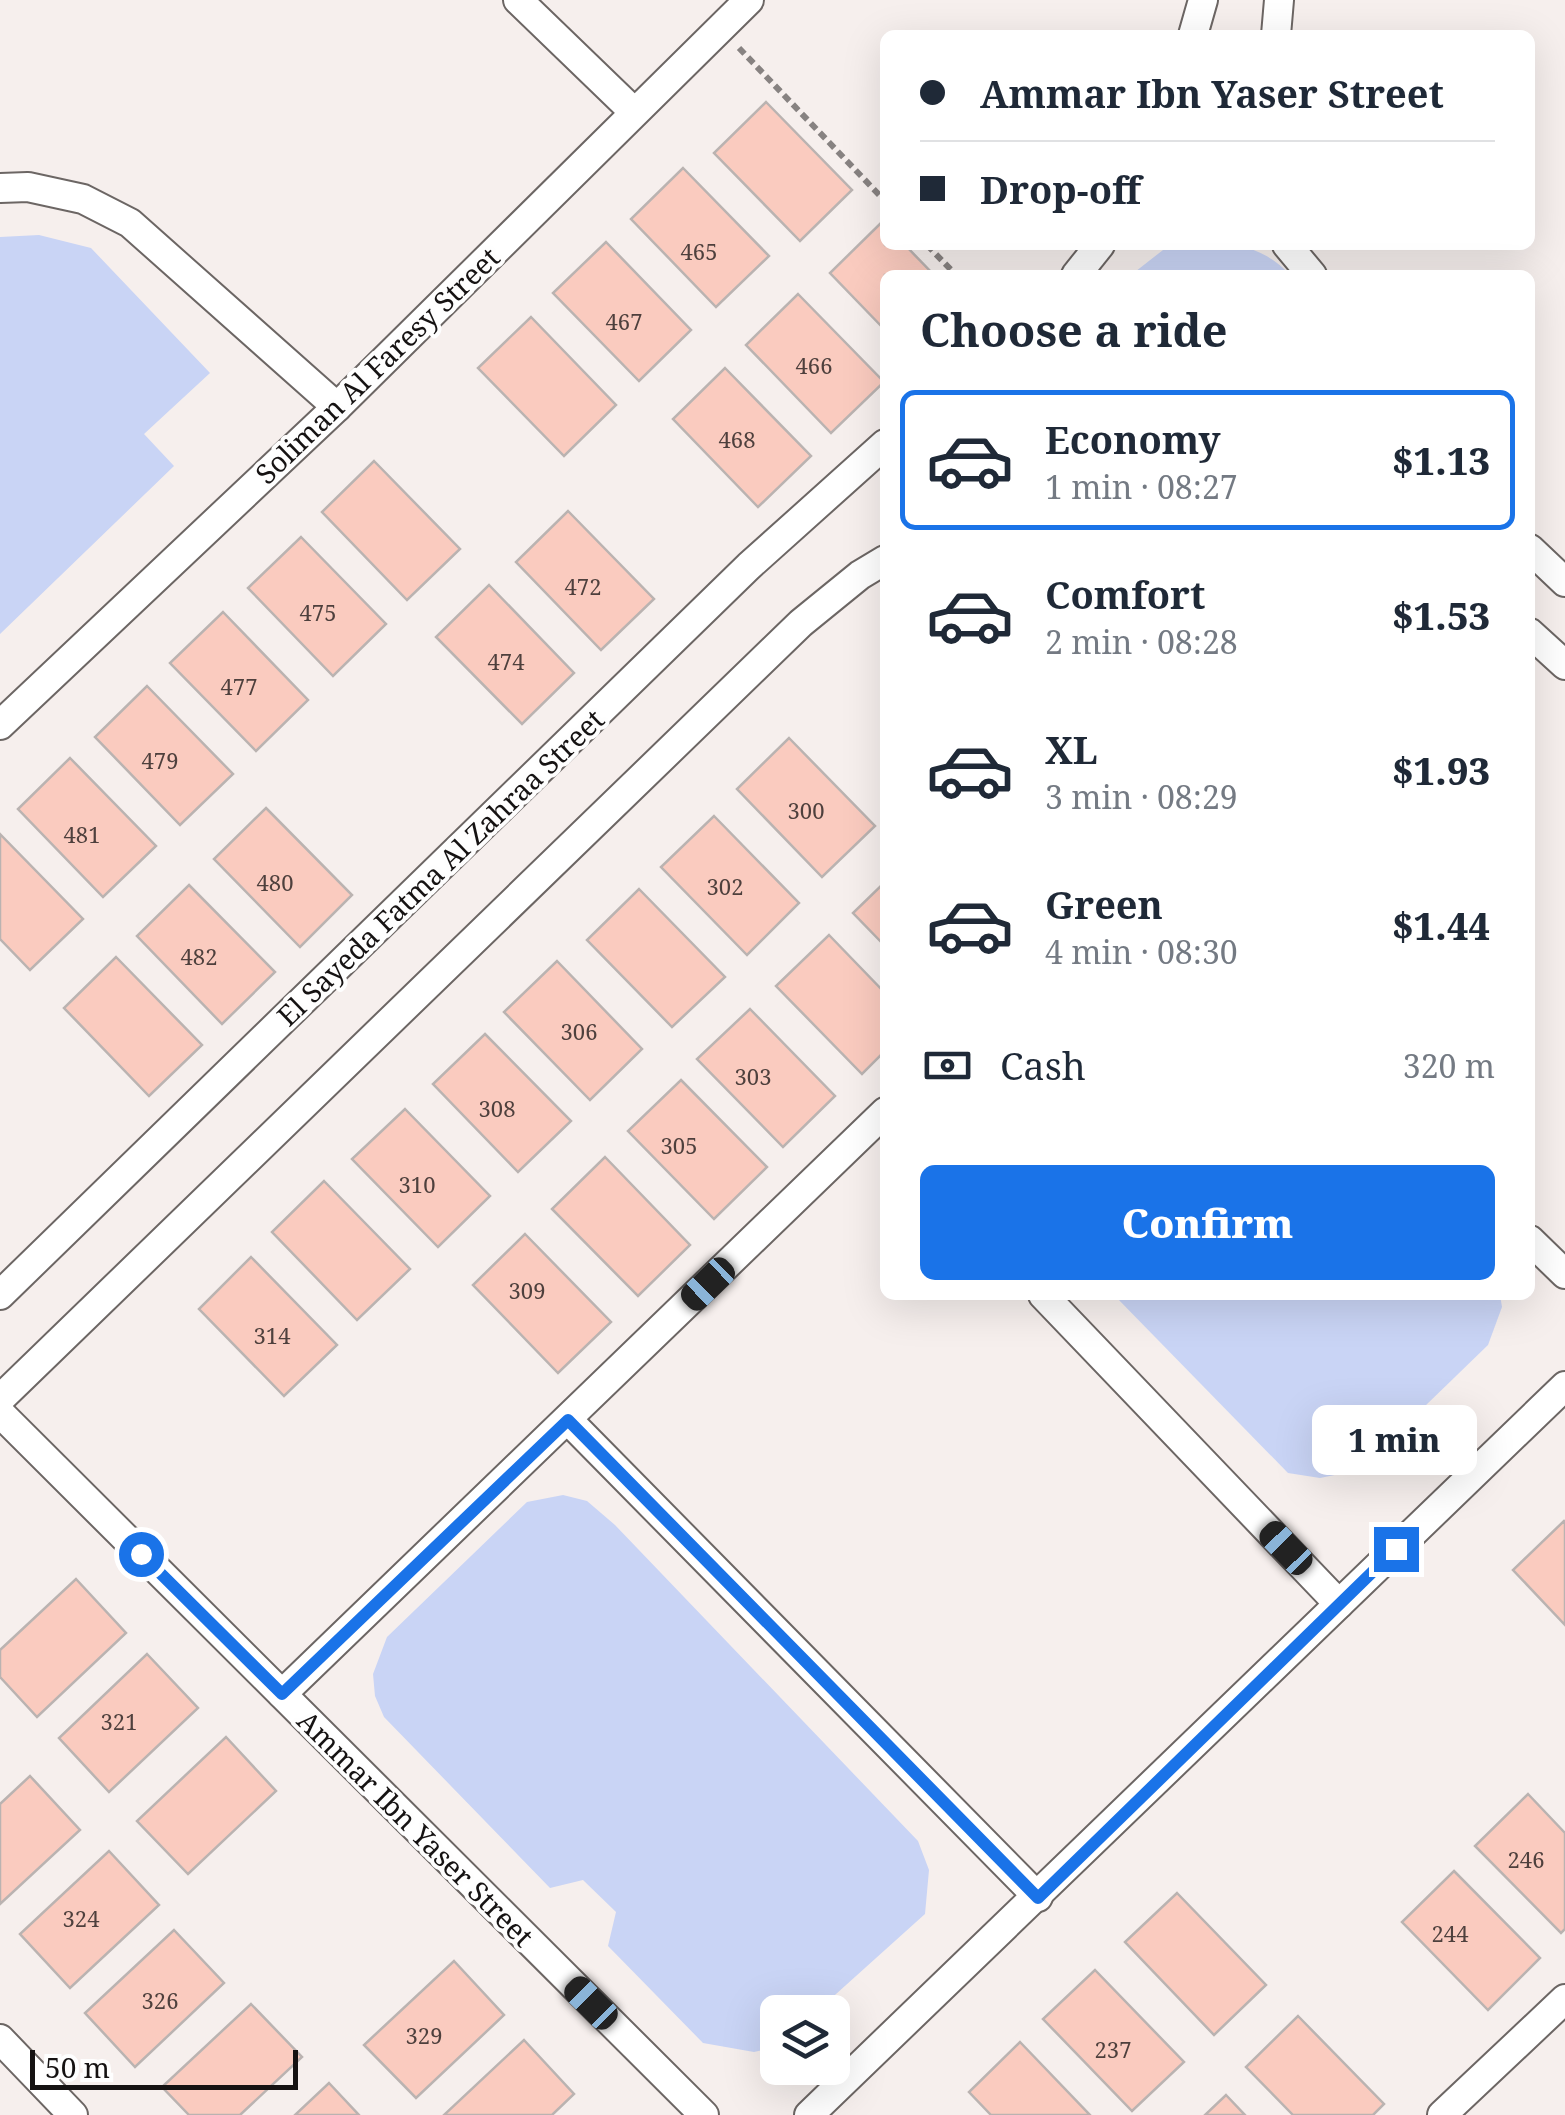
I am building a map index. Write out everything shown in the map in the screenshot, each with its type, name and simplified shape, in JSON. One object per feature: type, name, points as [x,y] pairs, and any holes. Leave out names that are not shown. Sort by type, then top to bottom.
[{"type":"street","points":[[518,0],[634,111]]},
{"type":"street","name":"Soliman Al Faresy Street","points":[[0,725],[338,408],[749,0]]},
{"type":"street","points":[[1193,30],[1202,0]]},
{"type":"street","points":[[1276,30],[1278,0]]},
{"type":"street","points":[[0,188],[28,187],[82,199],[130,224],[338,408]]},
{"type":"street","points":[[1080,270],[1096,250]]},
{"type":"street","name":"El Sayeda Fatma Al Zahraa Street","points":[[0,1295],[749,566],[880,448]]},
{"type":"street","points":[[1535,553],[1565,582]]},
{"type":"street","points":[[0,1399],[802,623],[880,563]]},
{"type":"street","points":[[1535,638],[1565,665]]},
{"type":"street","points":[[282,1694],[880,1123]]},
{"type":"street","points":[[1535,1245],[1565,1274]]},
{"type":"street","points":[[1048,1300],[1340,1604]]},
{"type":"street","points":[[809,2115],[1565,1386]]},
{"type":"street","name":"Ammar Ibn Yaser Street","points":[[0,1413],[704,2115]]},
{"type":"street","points":[[568,1420],[1038,1898]]},
{"type":"street","points":[[1442,2115],[1565,2000]]},
{"type":"street","points":[[0,2040],[73,2115]]},
{"type":"path","points":[[720,29],[880,196]]},
{"type":"path","points":[[932,250],[951,270]]},
{"type":"shaded area","points":[[39,235],[91,248],[210,373],[144,434],[174,466],[0,634],[0,237]]},
{"type":"shaded area","points":[[1163,250],[1253,250],[1285,270],[1137,270]]},
{"type":"shaded area","points":[[1119,1300],[1501,1300],[1502,1307],[1488,1345],[1359,1470],[1320,1478],[1288,1473]]},
{"type":"shaded area","points":[[563,1495],[587,1501],[615,1525],[918,1841],[929,1870],[925,1914],[835,1995],[760,1995],[760,2051],[703,2043],[608,1946],[616,1912],[583,1880],[550,1888],[384,1717],[375,1696],[373,1674],[387,1637],[527,1502]]},
{"type":"building","points":[[766,102],[852,190],[800,241],[714,153]]},
{"type":"building","points":[[683,168],[769,256],[716,307],[631,219]]},
{"type":"building","points":[[880,224],[880,250],[910,250],[929,270],[880,270],[880,325],[830,273]]},
{"type":"building","points":[[606,242],[691,330],[639,381],[553,293]]},
{"type":"building","points":[[798,294],[880,378],[880,386],[831,433],[746,345]]},
{"type":"building","points":[[531,317],[616,405],[564,456],[478,368]]},
{"type":"building","points":[[725,368],[811,456],[758,507],[673,419]]},
{"type":"building","points":[[374,461],[460,549],[407,600],[322,512]]},
{"type":"building","points":[[568,511],[654,599],[601,650],[516,562]]},
{"type":"building","points":[[301,537],[386,624],[333,676],[248,588]]},
{"type":"building","points":[[489,585],[574,673],[522,724],[436,637]]},
{"type":"building","points":[[223,612],[308,700],[256,751],[170,663]]},
{"type":"building","points":[[147,686],[233,774],[180,825],[95,737]]},
{"type":"building","points":[[789,738],[875,826],[822,877],[737,789]]},
{"type":"building","points":[[70,758],[156,846],[103,897],[18,809]]},
{"type":"building","points":[[266,808],[352,895],[300,947],[214,859]]},
{"type":"building","points":[[714,816],[799,903],[747,955],[661,867]]},
{"type":"building","points":[[0,834],[83,919],[30,970],[0,939]]},
{"type":"building","points":[[189,885],[275,972],[222,1024],[137,936]]},
{"type":"building","points":[[880,887],[880,941],[853,913]]},
{"type":"building","points":[[639,889],[725,977],[672,1027],[587,940]]},
{"type":"building","points":[[829,935],[880,988],[880,1056],[862,1074],[776,986]]},
{"type":"building","points":[[116,957],[202,1045],[149,1096],[64,1008]]},
{"type":"building","points":[[557,961],[642,1049],[590,1100],[504,1012]]},
{"type":"building","points":[[750,1009],[835,1096],[783,1147],[697,1059]]},
{"type":"building","points":[[485,1034],[571,1121],[518,1172],[433,1084]]},
{"type":"building","points":[[681,1080],[767,1167],[714,1219],[628,1131]]},
{"type":"building","points":[[405,1109],[490,1196],[438,1247],[352,1159]]},
{"type":"building","points":[[605,1157],[690,1245],[638,1296],[552,1209]]},
{"type":"building","points":[[324,1181],[410,1269],[357,1320],[272,1232]]},
{"type":"building","points":[[525,1234],[611,1322],[558,1373],[473,1285]]},
{"type":"building","points":[[251,1257],[337,1345],[284,1396],[199,1309]]},
{"type":"building","points":[[1565,1522],[1565,1625],[1513,1570]]},
{"type":"building","points":[[76,1579],[126,1633],[37,1717],[0,1677],[0,1650]]},
{"type":"building","points":[[147,1654],[198,1708],[109,1792],[59,1738]]},
{"type":"building","points":[[226,1737],[276,1791],[188,1874],[137,1821]]},
{"type":"building","points":[[30,1776],[80,1830],[0,1904],[0,1804]]},
{"type":"building","points":[[1528,1794],[1565,1833],[1565,1929],[1561,1933],[1475,1846]]},
{"type":"building","points":[[109,1851],[159,1905],[70,1988],[20,1934]]},
{"type":"building","points":[[1454,1871],[1540,1958],[1488,2010],[1402,1922]]},
{"type":"building","points":[[1177,1893],[1266,1985],[1214,2035],[1125,1942]]},
{"type":"building","points":[[174,1930],[224,1983],[135,2067],[85,2013]]},
{"type":"building","points":[[454,1961],[504,2015],[416,2098],[364,2045]]},
{"type":"building","points":[[1095,1970],[1184,2062],[1132,2111],[1043,2019]]},
{"type":"building","points":[[251,2004],[302,2057],[240,2115],[189,2115],[162,2087]]},
{"type":"building","points":[[1298,2016],[1384,2104],[1373,2115],[1293,2115],[1246,2067]]},
{"type":"building","points":[[524,2040],[574,2094],[552,2115],[444,2115]]},
{"type":"building","points":[[1020,2042],[1090,2115],[991,2115],[969,2092]]},
{"type":"building","points":[[329,2083],[359,2115],[295,2115]]},
{"type":"building","points":[[1226,2095],[1245,2115],[1205,2115]]},
{"type":"route","points":[[141,1554],[282,1694],[568,1420],[1038,1898],[1396,1549]]}]
